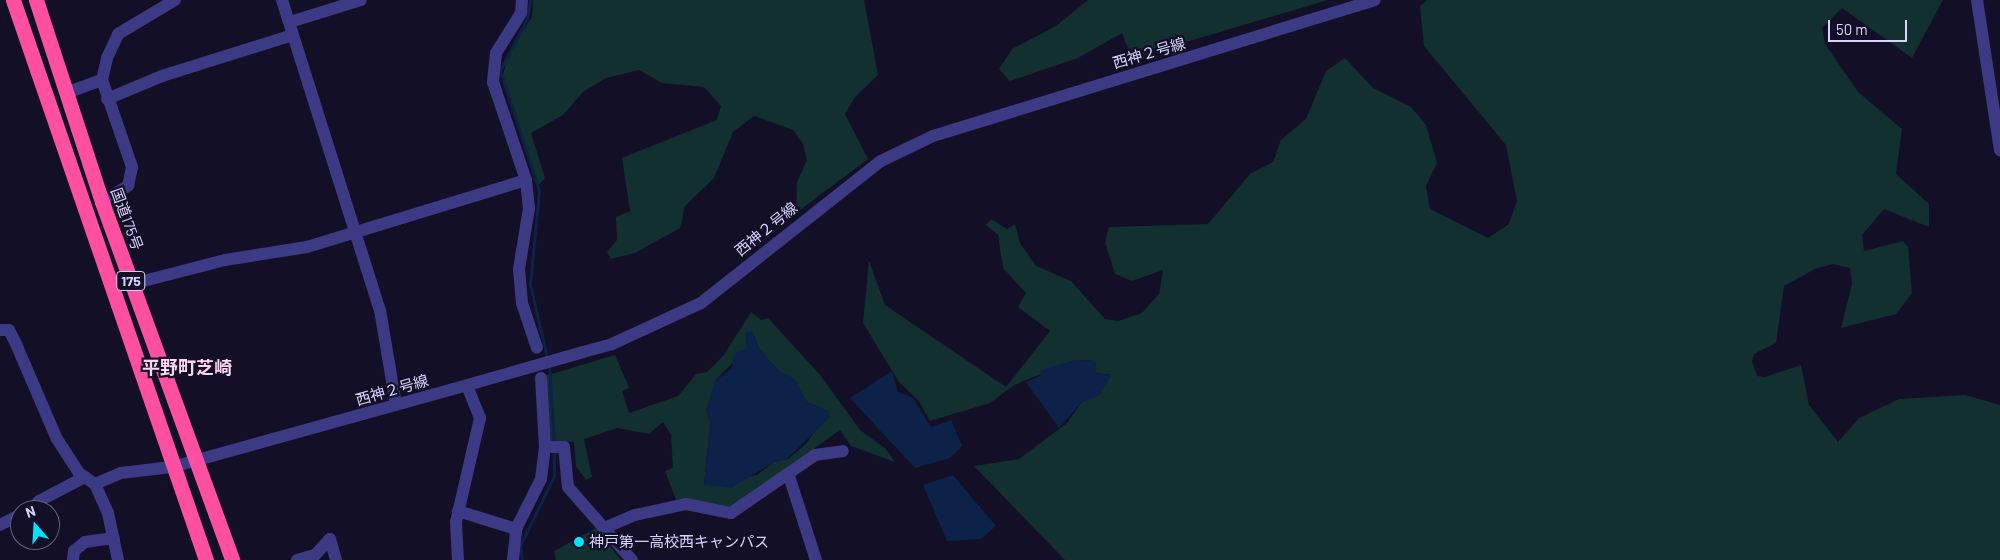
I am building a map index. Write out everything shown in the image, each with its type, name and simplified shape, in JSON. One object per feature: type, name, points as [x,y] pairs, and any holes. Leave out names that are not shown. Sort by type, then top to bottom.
[{"type":"highway","name":"175","points":[[13,0],[172,467],[206,560]]},
{"type":"highway","name":"国道175号","points":[[36,0],[102,202],[198,461],[232,560]]},
{"type":"street","points":[[102,202],[128,186],[132,166],[107,99],[102,80],[118,34],[175,0]]},
{"type":"street","points":[[282,0],[380,310],[396,405]]},
{"type":"street","points":[[290,22],[361,0]]},
{"type":"street","points":[[522,0],[521,14],[496,53],[492,82],[526,180],[529,208],[519,268],[522,303],[537,348]]},
{"type":"street","name":"西神２号線","points":[[39,500],[90,481],[121,473],[172,467],[198,461],[612,344],[700,303],[881,161],[932,136],[1376,0]]},
{"type":"street","points":[[1977,0],[2000,150]]},
{"type":"street","points":[[107,99],[162,76],[293,35]]},
{"type":"street","points":[[66,93],[102,80]]},
{"type":"street","points":[[132,284],[355,233],[526,180]]},
{"type":"street","points":[[0,330],[9,330],[57,439],[90,481],[114,538],[118,560]]},
{"type":"street","points":[[513,560],[516,529],[541,480],[545,447],[541,378]]},
{"type":"street","points":[[458,560],[458,511],[480,418],[472,384]]},
{"type":"street","points":[[545,447],[564,447],[568,487],[632,560]]},
{"type":"street","points":[[604,528],[635,515],[686,504],[732,513],[788,476],[814,455],[843,451]]},
{"type":"street","points":[[788,476],[816,560]]},
{"type":"street","points":[[458,511],[516,529]]},
{"type":"street","points":[[73,560],[74,551],[85,542],[114,538]]},
{"type":"street","points":[[297,560],[315,555],[330,539],[336,560]]},
{"type":"green space","points":[[533,0],[864,0],[878,75],[855,97],[845,114],[868,159],[796,213],[797,182],[807,160],[803,144],[793,130],[754,116],[733,132],[714,178],[685,206],[680,228],[635,253],[611,259],[607,252],[617,240],[616,217],[630,211],[622,158],[717,120],[721,106],[704,87],[662,83],[639,70],[606,78],[584,91],[563,115],[531,133],[545,178],[537,187],[502,80],[507,57],[532,17]]},
{"type":"green space","points":[[1088,0],[1328,0],[1132,58],[1122,33],[1078,58],[1010,81],[999,69],[1012,49],[1056,26]]},
{"type":"green space","points":[[1427,0],[1943,0],[1912,58],[1842,8],[1822,28],[1825,44],[1858,92],[1902,129],[1896,174],[1929,204],[1929,227],[1884,209],[1862,235],[1864,251],[1903,241],[1908,247],[1912,293],[1896,314],[1841,328],[1852,284],[1850,268],[1833,264],[1815,269],[1784,286],[1776,343],[1754,354],[1752,361],[1757,376],[1765,377],[1801,365],[1809,405],[1838,442],[1859,418],[1899,399],[1965,395],[2000,405],[2000,560],[1065,560],[974,466],[1019,459],[1067,423],[1082,402],[1102,390],[1111,375],[1096,373],[1096,361],[1075,360],[1014,385],[990,403],[930,421],[918,400],[899,382],[863,323],[869,261],[885,305],[1006,387],[1050,331],[1018,307],[1026,293],[1003,268],[998,235],[986,225],[991,219],[1007,229],[1015,224],[1020,243],[1036,266],[1071,281],[1105,319],[1118,321],[1142,313],[1159,294],[1163,270],[1132,281],[1115,274],[1105,242],[1109,227],[1208,224],[1250,174],[1273,162],[1281,140],[1306,119],[1326,71],[1345,58],[1373,88],[1411,107],[1426,125],[1437,163],[1426,186],[1430,209],[1488,238],[1509,224],[1517,201],[1506,145],[1424,46],[1420,6]]},
{"type":"green space","points":[[751,312],[761,320],[768,318],[821,376],[860,430],[886,449],[895,462],[851,446],[840,430],[730,508],[676,500],[665,471],[673,468],[671,435],[663,422],[649,434],[617,428],[584,439],[592,477],[586,480],[576,466],[574,442],[551,441],[545,376],[615,355],[629,388],[622,391],[629,413],[678,396],[696,374],[707,372],[724,355]],"holes":[[[752,331],[760,350],[780,372],[794,379],[807,402],[828,411],[806,444],[788,459],[774,462],[757,475],[704,485],[715,381],[747,348]]]},
{"type":"green space","points":[[596,528],[621,560],[556,560],[554,551]]},
{"type":"water","points":[[752,331],[760,350],[780,372],[794,379],[807,402],[828,411],[830,417],[787,459],[774,462],[731,488],[704,485],[710,423],[706,410],[715,381],[732,368],[734,354],[747,348],[745,333]]},
{"type":"water","points":[[1075,360],[1096,361],[1096,373],[1111,375],[1100,395],[1082,402],[1059,428],[1026,382],[1040,376],[1041,370]]},
{"type":"water","points":[[892,371],[898,392],[913,398],[931,427],[951,420],[962,446],[950,458],[915,468],[850,398]]},
{"type":"water","points":[[953,475],[996,526],[981,539],[947,541],[923,485]]},
{"type":"waterway","points":[[530,0],[527,19],[500,70],[539,191],[530,284],[547,358]]},
{"type":"waterway","points":[[549,364],[554,445]]},
{"type":"waterway","points":[[522,560],[520,546],[554,476],[554,451]]},
{"type":"place","name":"神戸第一高校西キャンパス","points":[[579,542]]},
{"type":"district","name":"平野町芝崎","points":[[187,367]]}]
